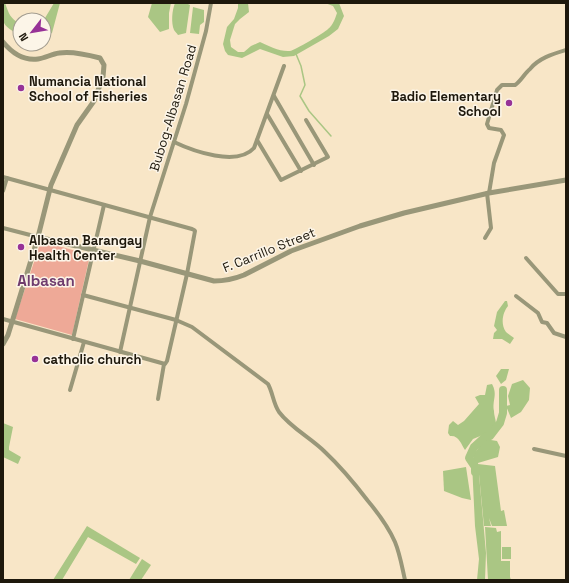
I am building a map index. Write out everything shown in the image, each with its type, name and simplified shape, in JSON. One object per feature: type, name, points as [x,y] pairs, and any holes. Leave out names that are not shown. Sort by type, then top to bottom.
[{"type":"street","name":"Bubog-Albasan Road","points":[[120,352],[150,217],[186,104],[206,31],[211,4]]},
{"type":"street","points":[[3,42],[15,54],[31,59],[38,59],[60,53],[73,53],[100,58],[104,65],[103,77],[94,101],[78,125],[51,185],[38,237],[8,335],[3,344]]},
{"type":"street","points":[[486,238],[491,228],[488,193],[494,163],[504,135],[501,130],[489,128],[487,124],[497,90],[502,85],[515,85],[520,82],[530,68],[547,56],[566,50]]},
{"type":"street","points":[[174,142],[202,153],[226,157],[244,155],[252,151],[274,96],[284,66]]},
{"type":"street","points":[[274,96],[314,165]]},
{"type":"street","points":[[267,114],[301,171]]},
{"type":"street","points":[[257,140],[281,180],[328,157],[306,120]]},
{"type":"street","points":[[3,191],[5,178],[194,230],[187,274],[167,361],[166,364],[164,364],[158,399]]},
{"type":"street","name":"F. Carrillo Street","points":[[3,228],[140,261],[214,281],[224,281],[237,278],[291,251],[360,226],[404,213],[488,193],[566,180]]},
{"type":"street","points":[[73,339],[104,205]]},
{"type":"street","points":[[526,258],[558,294],[566,294]]},
{"type":"street","points":[[83,296],[176,320],[192,327],[268,384],[275,405],[280,413],[325,452],[352,480],[387,525],[400,555],[405,580]]},
{"type":"street","points":[[516,296],[538,313],[542,322],[547,323],[554,333],[566,337]]},
{"type":"street","points":[[3,319],[164,364]]},
{"type":"street","points":[[70,390],[84,342]]},
{"type":"street","points":[[534,449],[566,456]]},
{"type":"shaded area","points":[[3,3],[5,3],[12,18],[12,30],[5,25]]},
{"type":"shaded area","points":[[54,3],[60,3],[52,33],[52,12],[49,12]]},
{"type":"shaded area","points":[[152,3],[171,3],[169,13],[169,29],[160,32],[148,17]]},
{"type":"shaded area","points":[[175,3],[186,3],[190,5],[186,33],[178,35],[172,24]]},
{"type":"shaded area","points":[[238,3],[248,3],[249,12],[235,24],[230,40],[231,47],[238,52],[244,52],[251,46],[260,42],[282,51],[290,51],[303,45],[325,31],[334,22],[337,13],[333,6],[325,3],[339,3],[344,16],[338,29],[329,36],[294,56],[283,57],[260,49],[242,58],[228,55],[223,44],[227,27],[234,19],[238,8]]},
{"type":"shaded area","points":[[193,7],[204,10],[204,22],[200,25],[199,34],[190,33]]},
{"type":"shaded area","points":[[41,241],[90,255],[72,335],[15,319]]},
{"type":"shaded area","points":[[505,301],[507,301],[508,306],[505,311],[503,325],[506,332],[514,338],[510,344],[502,339],[493,339],[494,333],[497,330],[494,326],[497,312]]},
{"type":"shaded area","points":[[501,369],[509,369],[506,380],[501,384],[496,376]]},
{"type":"shaded area","points":[[523,380],[530,388],[529,400],[521,412],[511,418],[506,406],[510,405],[508,396],[512,384]]},
{"type":"shaded area","points":[[492,384],[495,391],[494,407],[496,425],[490,432],[473,439],[465,450],[458,438],[450,436],[448,433],[449,425],[453,421],[458,425],[464,421],[479,404],[475,397],[485,395],[487,385]]},
{"type":"shaded area","points":[[3,423],[13,427],[9,450],[21,457],[18,464],[3,457]]},
{"type":"shaded area","points":[[485,439],[497,441],[500,447],[498,457],[478,463],[486,553],[485,580],[477,580],[479,559],[475,526],[472,463],[474,454]]},
{"type":"shaded area","points":[[478,464],[495,466],[501,511],[504,510],[507,526],[492,526],[489,518],[491,526],[484,526]]},
{"type":"shaded area","points":[[466,467],[471,500],[444,491],[443,471]]},
{"type":"shaded area","points":[[87,526],[140,558],[136,564],[88,537],[62,580],[53,580]]},
{"type":"shaded area","points":[[485,527],[496,528],[497,532],[501,531],[501,561],[510,561],[511,580],[488,580]]},
{"type":"shaded area","points":[[502,547],[511,547],[511,559],[502,559]]},
{"type":"shaded area","points":[[142,559],[151,565],[141,580],[129,580]]},
{"type":"waterway","points":[[296,54],[301,66],[305,85],[300,96],[309,111],[331,136]]},
{"type":"waterway","points":[[475,472],[475,467],[469,458],[474,447],[485,437],[490,436],[500,423],[503,413],[503,390]]},
{"type":"place","name":"Numancia National School of Fisheries","points":[[21,88]]},
{"type":"place","name":"Badio Elementary School","points":[[509,103]]},
{"type":"place","name":"Albasan Barangay Health Center","points":[[21,247]]},
{"type":"place","name":"catholic church","points":[[35,359]]},
{"type":"district","name":"Albasan","points":[[46,280]]}]
